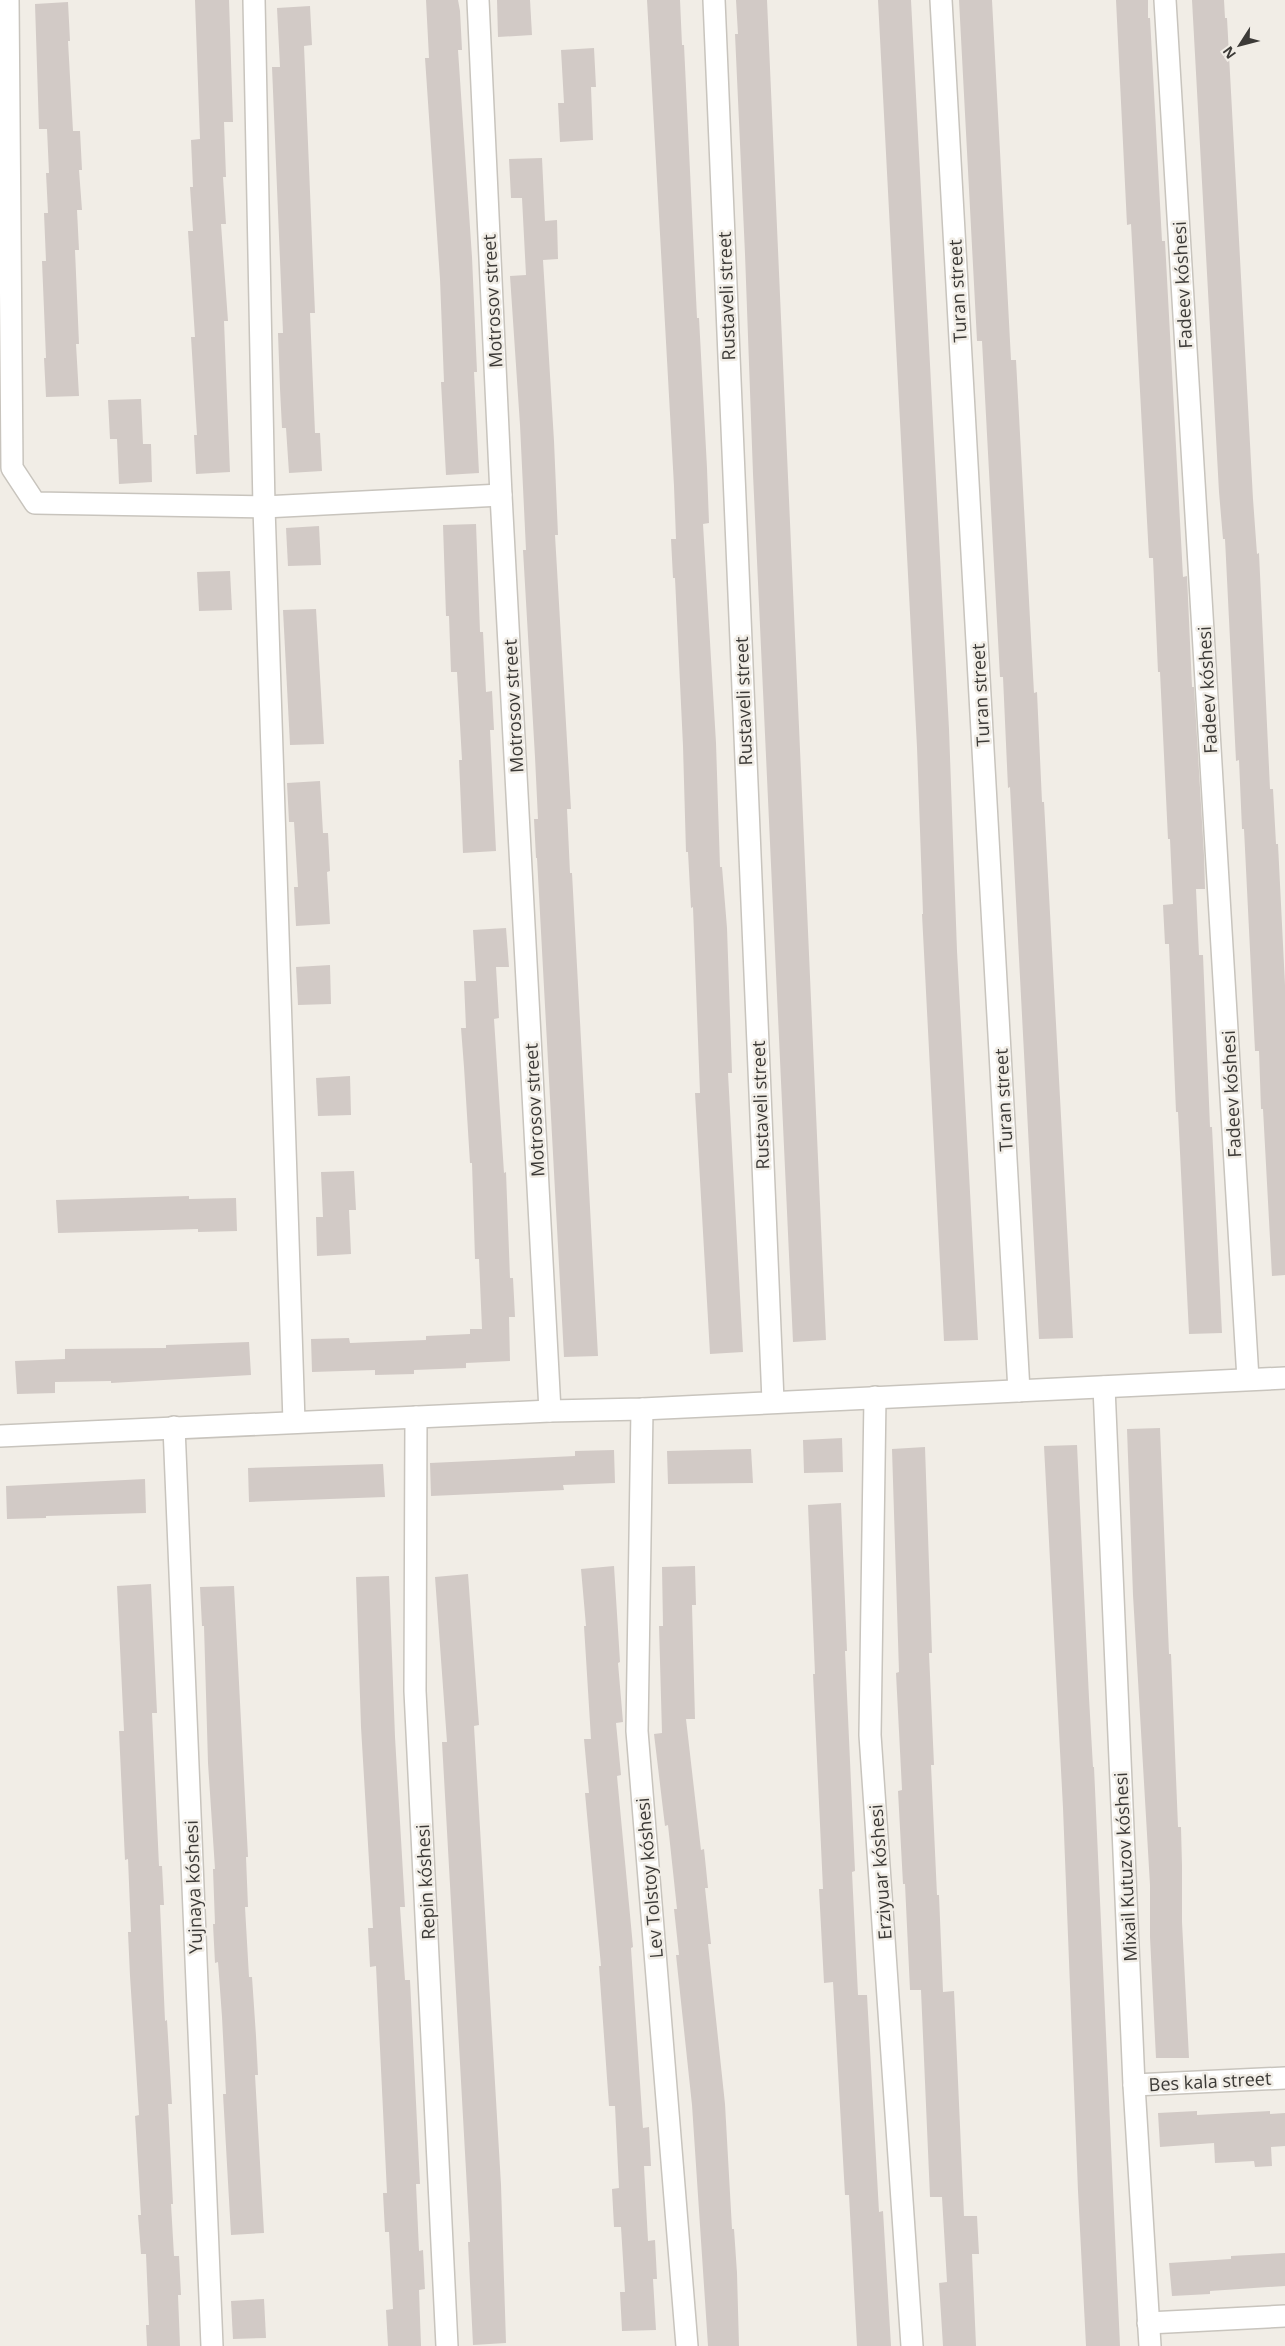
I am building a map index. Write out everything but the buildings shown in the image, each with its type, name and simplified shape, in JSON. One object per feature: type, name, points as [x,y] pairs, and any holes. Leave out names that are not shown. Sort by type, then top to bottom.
[{"type":"street","points":[[8,0],[6,468],[36,502],[264,507],[501,495]]},
{"type":"street","points":[[254,0],[264,507],[294,1422]]},
{"type":"street","name":"Motrosov street","points":[[478,0],[501,495],[550,1411]]},
{"type":"street","name":"Rustaveli street","points":[[714,0],[773,1401]]},
{"type":"street","name":"Turan street","points":[[941,0],[1019,1391]]},
{"type":"street","name":"Fadeev kóshesi","points":[[1165,0],[1248,1379]]},
{"type":"street","points":[[0,1436],[550,1411],[642,1409],[773,1401],[1285,1378]]},
{"type":"street","name":"Mixail Kutuzov kóshesi","points":[[1104,1387],[1134,2085],[1150,2346]]},
{"type":"street","name":"Erziyuar kóshesi","points":[[876,1397],[870,1735],[912,2346]]},
{"type":"street","name":"Lev Tolstoy kóshesi","points":[[642,1409],[637,1731],[687,2346]]},
{"type":"street","name":"Repin kóshesi","points":[[416,1417],[415,1691],[447,2346]]},
{"type":"street","name":"Yujnaya kóshesi","points":[[174,1427],[212,2346]]},
{"type":"street","name":"Bes kala street","points":[[1134,2085],[1285,2078]]},
{"type":"street","points":[[1148,2323],[1285,2316]]}]
